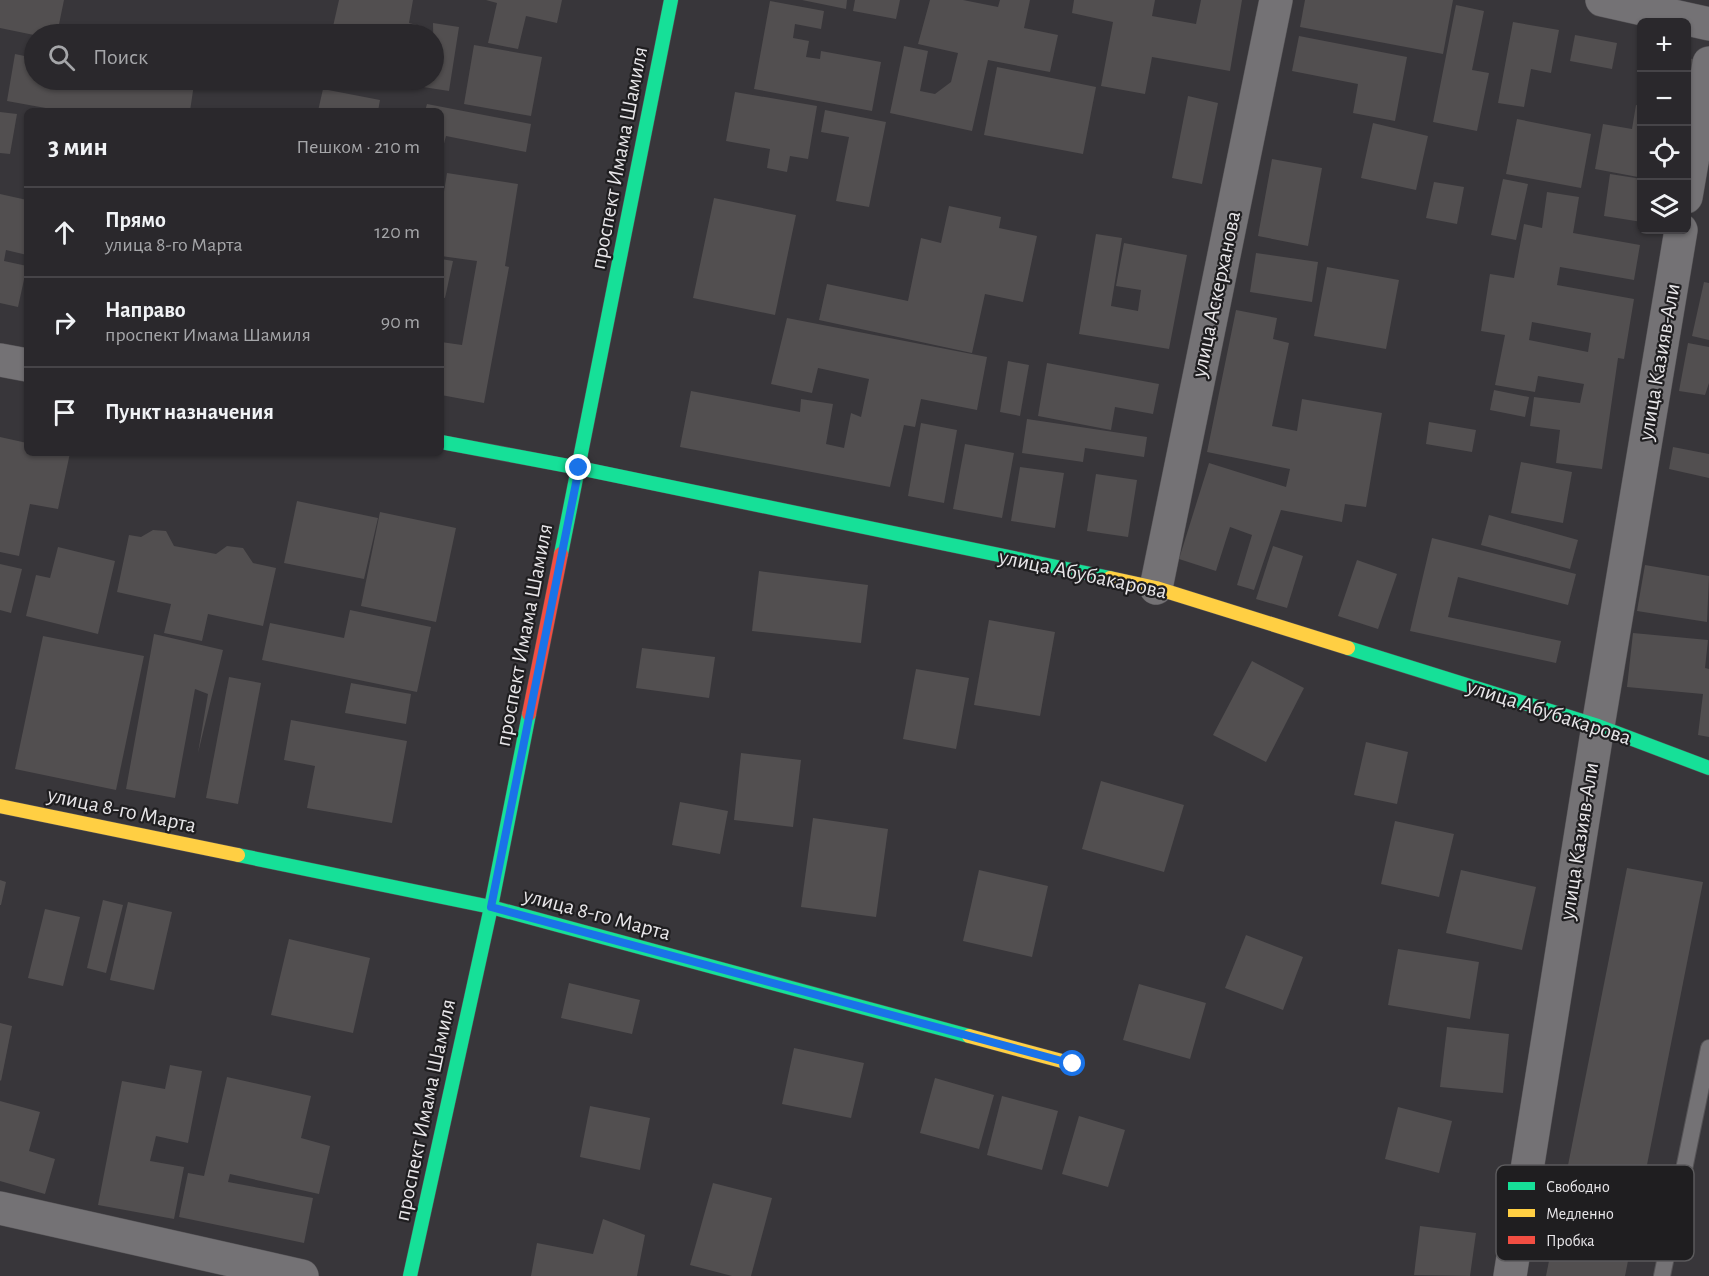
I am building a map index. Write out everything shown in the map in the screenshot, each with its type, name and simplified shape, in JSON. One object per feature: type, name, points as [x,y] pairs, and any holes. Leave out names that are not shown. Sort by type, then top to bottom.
[{"type":"street","name":"проспект Имама Шамиля","points":[[410,1276],[491,907],[671,0]]},
{"type":"street","name":"улица Аскерханова","points":[[1156,588],[1276,0]]},
{"type":"street","points":[[1602,0],[1709,24]]},
{"type":"street","points":[[1689,180],[1709,63]]},
{"type":"street","name":"улица Казияв-Али","points":[[1528,1165],[1680,234]]},
{"type":"street","points":[[0,360],[24,364]]},
{"type":"street","name":"улица Абубакарова","points":[[444,443],[579,468],[1156,588],[1598,726],[1709,768]]},
{"type":"street","name":"улица 8-го Марта","points":[[0,806],[491,907],[1073,1064]]},
{"type":"street","points":[[0,1208],[302,1276]]},
{"type":"street","name":"улица Казияв-Али","points":[[1510,1276],[1512,1261]]},
{"type":"lane","points":[[1685,1165],[1709,1048]]},
{"type":"lane","points":[[1662,1276],[1665,1261]]},
{"type":"building","points":[[0,0],[64,0],[59,24],[24,24],[24,33],[0,28]]},
{"type":"building","points":[[339,0],[413,0],[409,23],[413,24],[334,24]]},
{"type":"building","points":[[486,0],[562,0],[557,23],[526,16],[518,49],[488,43],[497,3]]},
{"type":"building","points":[[802,0],[847,0],[846,9]]},
{"type":"building","points":[[855,0],[900,0],[896,19],[853,11]]},
{"type":"building","points":[[930,0],[963,0],[998,7],[1000,0],[1030,0],[1024,28],[1058,35],[1050,72],[988,60],[972,131],[890,113],[904,46],[928,51],[920,91],[935,94],[951,82],[958,53],[918,44]]},
{"type":"building","points":[[1074,0],[1155,0],[1152,16],[1196,24],[1201,0],[1242,0],[1230,71],[1152,57],[1145,94],[1101,86],[1113,22],[1072,13]]},
{"type":"building","points":[[1305,0],[1453,0],[1443,54],[1300,27]]},
{"type":"building","points":[[770,1],[824,11],[821,29],[795,24],[793,38],[809,41],[806,57],[820,59],[821,51],[881,62],[872,111],[754,89]]},
{"type":"building","points":[[1456,5],[1484,11],[1472,70],[1489,73],[1477,131],[1433,122]]},
{"type":"building","points":[[1513,22],[1559,30],[1551,73],[1531,69],[1524,107],[1498,103]]},
{"type":"building","points":[[444,25],[459,27],[449,91],[442,90]]},
{"type":"building","points":[[1575,35],[1617,43],[1612,69],[1570,61]]},
{"type":"building","points":[[1299,36],[1407,57],[1395,121],[1353,113],[1358,84],[1292,71]]},
{"type":"building","points":[[474,45],[542,57],[531,116],[464,104]]},
{"type":"building","points":[[15,54],[24,56],[24,90],[193,90],[190,108],[46,108],[7,101]]},
{"type":"building","points":[[1691,59],[1700,60],[1691,91]]},
{"type":"building","points":[[997,67],[1096,87],[1083,154],[984,135]]},
{"type":"building","points":[[323,90],[380,100],[379,108],[319,108]]},
{"type":"building","points":[[735,92],[817,106],[808,159],[790,156],[787,172],[767,168],[770,149],[726,141]]},
{"type":"building","points":[[1188,96],[1218,103],[1202,184],[1172,178]]},
{"type":"building","points":[[427,104],[531,124],[526,152],[446,136],[444,144],[444,108],[426,108]]},
{"type":"building","points":[[1637,105],[1637,177],[1595,169],[1603,124],[1632,129]]},
{"type":"building","points":[[825,110],[886,122],[869,207],[836,201],[849,137],[821,132]]},
{"type":"building","points":[[0,112],[17,114],[10,154],[0,153]]},
{"type":"building","points":[[1517,119],[1591,134],[1581,188],[1506,174]]},
{"type":"building","points":[[1373,123],[1428,136],[1416,190],[1361,178]]},
{"type":"building","points":[[1272,159],[1322,168],[1308,246],[1258,236]]},
{"type":"building","points":[[447,173],[518,184],[505,266],[509,267],[484,403],[444,396],[444,342],[462,345],[477,261],[444,256],[444,192]]},
{"type":"building","points":[[1610,174],[1637,178],[1637,221],[1604,216]]},
{"type":"building","points":[[1503,179],[1528,184],[1516,240],[1491,235]]},
{"type":"building","points":[[1434,182],[1464,187],[1457,224],[1426,218]]},
{"type":"building","points":[[1547,192],[1579,197],[1573,233],[1640,245],[1634,280],[1560,267],[1557,285],[1634,299],[1624,359],[1618,358],[1602,469],[1556,463],[1560,430],[1530,426],[1534,397],[1580,403],[1584,384],[1538,376],[1535,392],[1495,385],[1505,335],[1481,331],[1490,274],[1514,278],[1524,224],[1542,228]],"holes":[[[1532,322],[1591,333],[1588,352],[1529,340]]]},
{"type":"building","points":[[0,194],[24,199],[24,254],[6,250],[4,261],[24,265],[24,280],[18,307],[0,303]]},
{"type":"building","points":[[714,198],[796,215],[775,315],[693,298]]},
{"type":"building","points":[[949,206],[1001,217],[999,228],[1037,236],[1023,302],[985,294],[972,353],[819,320],[827,284],[908,301],[921,238],[941,243]]},
{"type":"building","points":[[1096,234],[1122,238],[1111,306],[1138,311],[1141,290],[1116,286],[1124,243],[1187,255],[1169,349],[1079,334]]},
{"type":"building","points":[[1256,253],[1318,262],[1312,302],[1250,292]]},
{"type":"building","points":[[444,260],[453,261],[444,298]]},
{"type":"building","points":[[1327,267],[1399,280],[1386,349],[1314,336]]},
{"type":"building","points":[[1704,282],[1709,283],[1709,340],[1692,336]]},
{"type":"building","points":[[1236,310],[1277,318],[1273,339],[1289,343],[1272,426],[1297,431],[1302,399],[1382,413],[1366,507],[1345,504],[1342,522],[1281,510],[1254,590],[1237,585],[1252,535],[1230,527],[1216,571],[1179,559],[1209,463],[1286,487],[1290,469],[1207,452]]},
{"type":"building","points":[[787,318],[987,357],[977,410],[921,399],[915,427],[904,425],[890,487],[680,447],[691,391],[800,412],[801,399],[833,404],[826,444],[844,448],[851,413],[861,417],[869,379],[818,368],[812,393],[771,384]]},
{"type":"building","points":[[1688,343],[1709,347],[1709,383],[1705,395],[1679,391]]},
{"type":"building","points":[[1008,361],[1029,365],[1020,416],[1000,412]]},
{"type":"building","points":[[1047,363],[1159,384],[1153,414],[1115,407],[1111,430],[1038,416]]},
{"type":"building","points":[[1494,390],[1529,397],[1525,417],[1490,410]]},
{"type":"building","points":[[1027,419],[1147,437],[1144,457],[1085,448],[1083,462],[1022,453]]},
{"type":"building","points":[[1429,422],[1476,430],[1472,452],[1426,444]]},
{"type":"building","points":[[921,423],[957,430],[944,503],[908,496]]},
{"type":"building","points":[[0,437],[24,442],[24,456],[69,456],[58,509],[30,504],[19,556],[0,552]]},
{"type":"building","points":[[965,444],[1014,453],[1002,518],[953,509]]},
{"type":"building","points":[[1673,447],[1709,454],[1709,478],[1669,469]]},
{"type":"building","points":[[1521,462],[1572,472],[1563,523],[1511,513]]},
{"type":"building","points":[[1020,467],[1064,473],[1055,528],[1011,521]]},
{"type":"building","points":[[1096,474],[1137,480],[1128,537],[1087,531]]},
{"type":"building","points":[[297,501],[378,518],[364,579],[284,563]]},
{"type":"building","points":[[380,512],[456,528],[436,622],[361,606]]},
{"type":"building","points":[[1489,515],[1578,540],[1570,569],[1481,545]]},
{"type":"building","points":[[153,530],[166,531],[174,546],[216,554],[227,546],[243,548],[253,563],[276,568],[263,626],[208,614],[202,641],[164,633],[171,604],[117,592],[129,535],[141,537]]},
{"type":"building","points":[[1432,538],[1576,574],[1568,605],[1458,577],[1448,617],[1561,641],[1556,663],[1410,631]]},
{"type":"building","points":[[1273,546],[1303,556],[1287,608],[1256,599]]},
{"type":"building","points":[[58,547],[115,561],[98,634],[26,616],[36,575],[50,578]]},
{"type":"building","points":[[1357,560],[1397,574],[1378,629],[1338,616]]},
{"type":"building","points":[[0,564],[22,569],[11,613],[0,610]]},
{"type":"building","points":[[1645,565],[1709,576],[1707,622],[1637,611]]},
{"type":"building","points":[[759,571],[868,585],[861,643],[752,631]]},
{"type":"building","points":[[350,610],[431,627],[417,692],[262,660],[270,623],[344,638]]},
{"type":"building","points":[[989,620],[1055,632],[1040,716],[974,705]]},
{"type":"building","points":[[1633,633],[1708,640],[1705,668],[1709,669],[1709,737],[1698,735],[1703,694],[1627,687]]},
{"type":"building","points":[[154,634],[223,650],[198,753],[208,694],[195,689],[175,798],[126,789]]},
{"type":"building","points":[[43,636],[144,656],[116,790],[15,769]]},
{"type":"building","points":[[642,648],[715,657],[709,698],[636,688]]},
{"type":"building","points":[[1252,661],[1304,688],[1266,762],[1213,735]]},
{"type":"building","points":[[916,669],[969,678],[956,749],[903,739]]},
{"type":"building","points":[[229,677],[261,683],[238,804],[206,798]]},
{"type":"building","points":[[351,683],[411,694],[406,724],[345,713]]},
{"type":"building","points":[[291,720],[407,741],[392,823],[307,808],[315,766],[284,760]]},
{"type":"building","points":[[1366,742],[1408,752],[1397,804],[1354,795]]},
{"type":"building","points":[[741,753],[801,760],[793,827],[734,820]]},
{"type":"building","points":[[1101,781],[1184,805],[1164,872],[1082,849]]},
{"type":"building","points":[[680,802],[728,811],[720,854],[672,845]]},
{"type":"building","points":[[813,818],[888,829],[876,917],[801,907]]},
{"type":"building","points":[[1395,821],[1454,834],[1439,897],[1381,884]]},
{"type":"building","points":[[1627,868],[1703,882],[1647,1165],[1568,1165]]},
{"type":"building","points":[[979,870],[1048,886],[1032,957],[963,941]]},
{"type":"building","points":[[1461,870],[1536,887],[1522,950],[1446,933]]},
{"type":"building","points":[[0,880],[6,882],[1,905],[0,905]]},
{"type":"building","points":[[103,900],[123,905],[106,973],[87,968]]},
{"type":"building","points":[[128,902],[172,912],[154,990],[110,980]]},
{"type":"building","points":[[45,909],[80,917],[63,986],[28,978]]},
{"type":"building","points":[[1246,935],[1303,957],[1283,1010],[1225,988]]},
{"type":"building","points":[[289,939],[370,958],[353,1033],[271,1015]]},
{"type":"building","points":[[1398,949],[1479,962],[1470,1019],[1388,1005]]},
{"type":"building","points":[[569,983],[640,1000],[632,1034],[561,1018]]},
{"type":"building","points":[[1139,984],[1206,1003],[1190,1059],[1123,1040]]},
{"type":"building","points":[[0,1023],[12,1026],[1,1081],[0,1080]]},
{"type":"building","points":[[1447,1027],[1509,1034],[1503,1093],[1440,1087]]},
{"type":"building","points":[[794,1048],[864,1063],[851,1118],[782,1104]]},
{"type":"building","points":[[170,1065],[202,1071],[188,1143],[156,1136],[150,1161],[184,1167],[174,1219],[98,1205],[122,1081],[165,1089]]},
{"type":"building","points":[[227,1077],[311,1096],[301,1138],[330,1146],[319,1194],[230,1174],[228,1182],[313,1198],[304,1243],[179,1217],[188,1173],[204,1176]]},
{"type":"building","points":[[935,1078],[994,1095],[979,1149],[920,1133]]},
{"type":"building","points":[[1002,1096],[1058,1111],[1042,1170],[987,1155]]},
{"type":"building","points":[[0,1101],[40,1112],[29,1151],[55,1159],[45,1194],[0,1181]]},
{"type":"building","points":[[590,1106],[650,1118],[640,1170],[580,1157]]},
{"type":"building","points":[[1398,1107],[1452,1121],[1439,1173],[1385,1159]]},
{"type":"building","points":[[1079,1116],[1125,1130],[1108,1187],[1062,1174]]},
{"type":"building","points":[[713,1183],[772,1198],[751,1276],[732,1276],[690,1265]]},
{"type":"building","points":[[603,1219],[645,1235],[637,1276],[531,1276],[537,1243],[593,1254]]},
{"type":"building","points":[[1420,1226],[1476,1233],[1470,1276],[1414,1275]]},
{"type":"building","points":[[1549,1261],[1628,1261],[1625,1276],[1546,1276]]},
{"type":"traffic: fast","points":[[561,554],[671,0]]},
{"type":"traffic: fast","points":[[444,443],[579,468],[1110,578]]},
{"type":"traffic: fast","points":[[1348,648],[1598,726],[1709,768]]},
{"type":"traffic: fast","points":[[410,1276],[491,907],[529,714]]},
{"type":"traffic: fast","points":[[238,855],[491,907],[969,1036]]},
{"type":"traffic: slow","points":[[1110,578],[1156,588],[1348,648]]},
{"type":"traffic: slow","points":[[0,806],[238,855]]},
{"type":"traffic: slow","points":[[969,1036],[1073,1064]]},
{"type":"traffic: jam","points":[[529,714],[561,554]]},
{"type":"route","points":[[579,468],[491,907],[1073,1064]]}]
